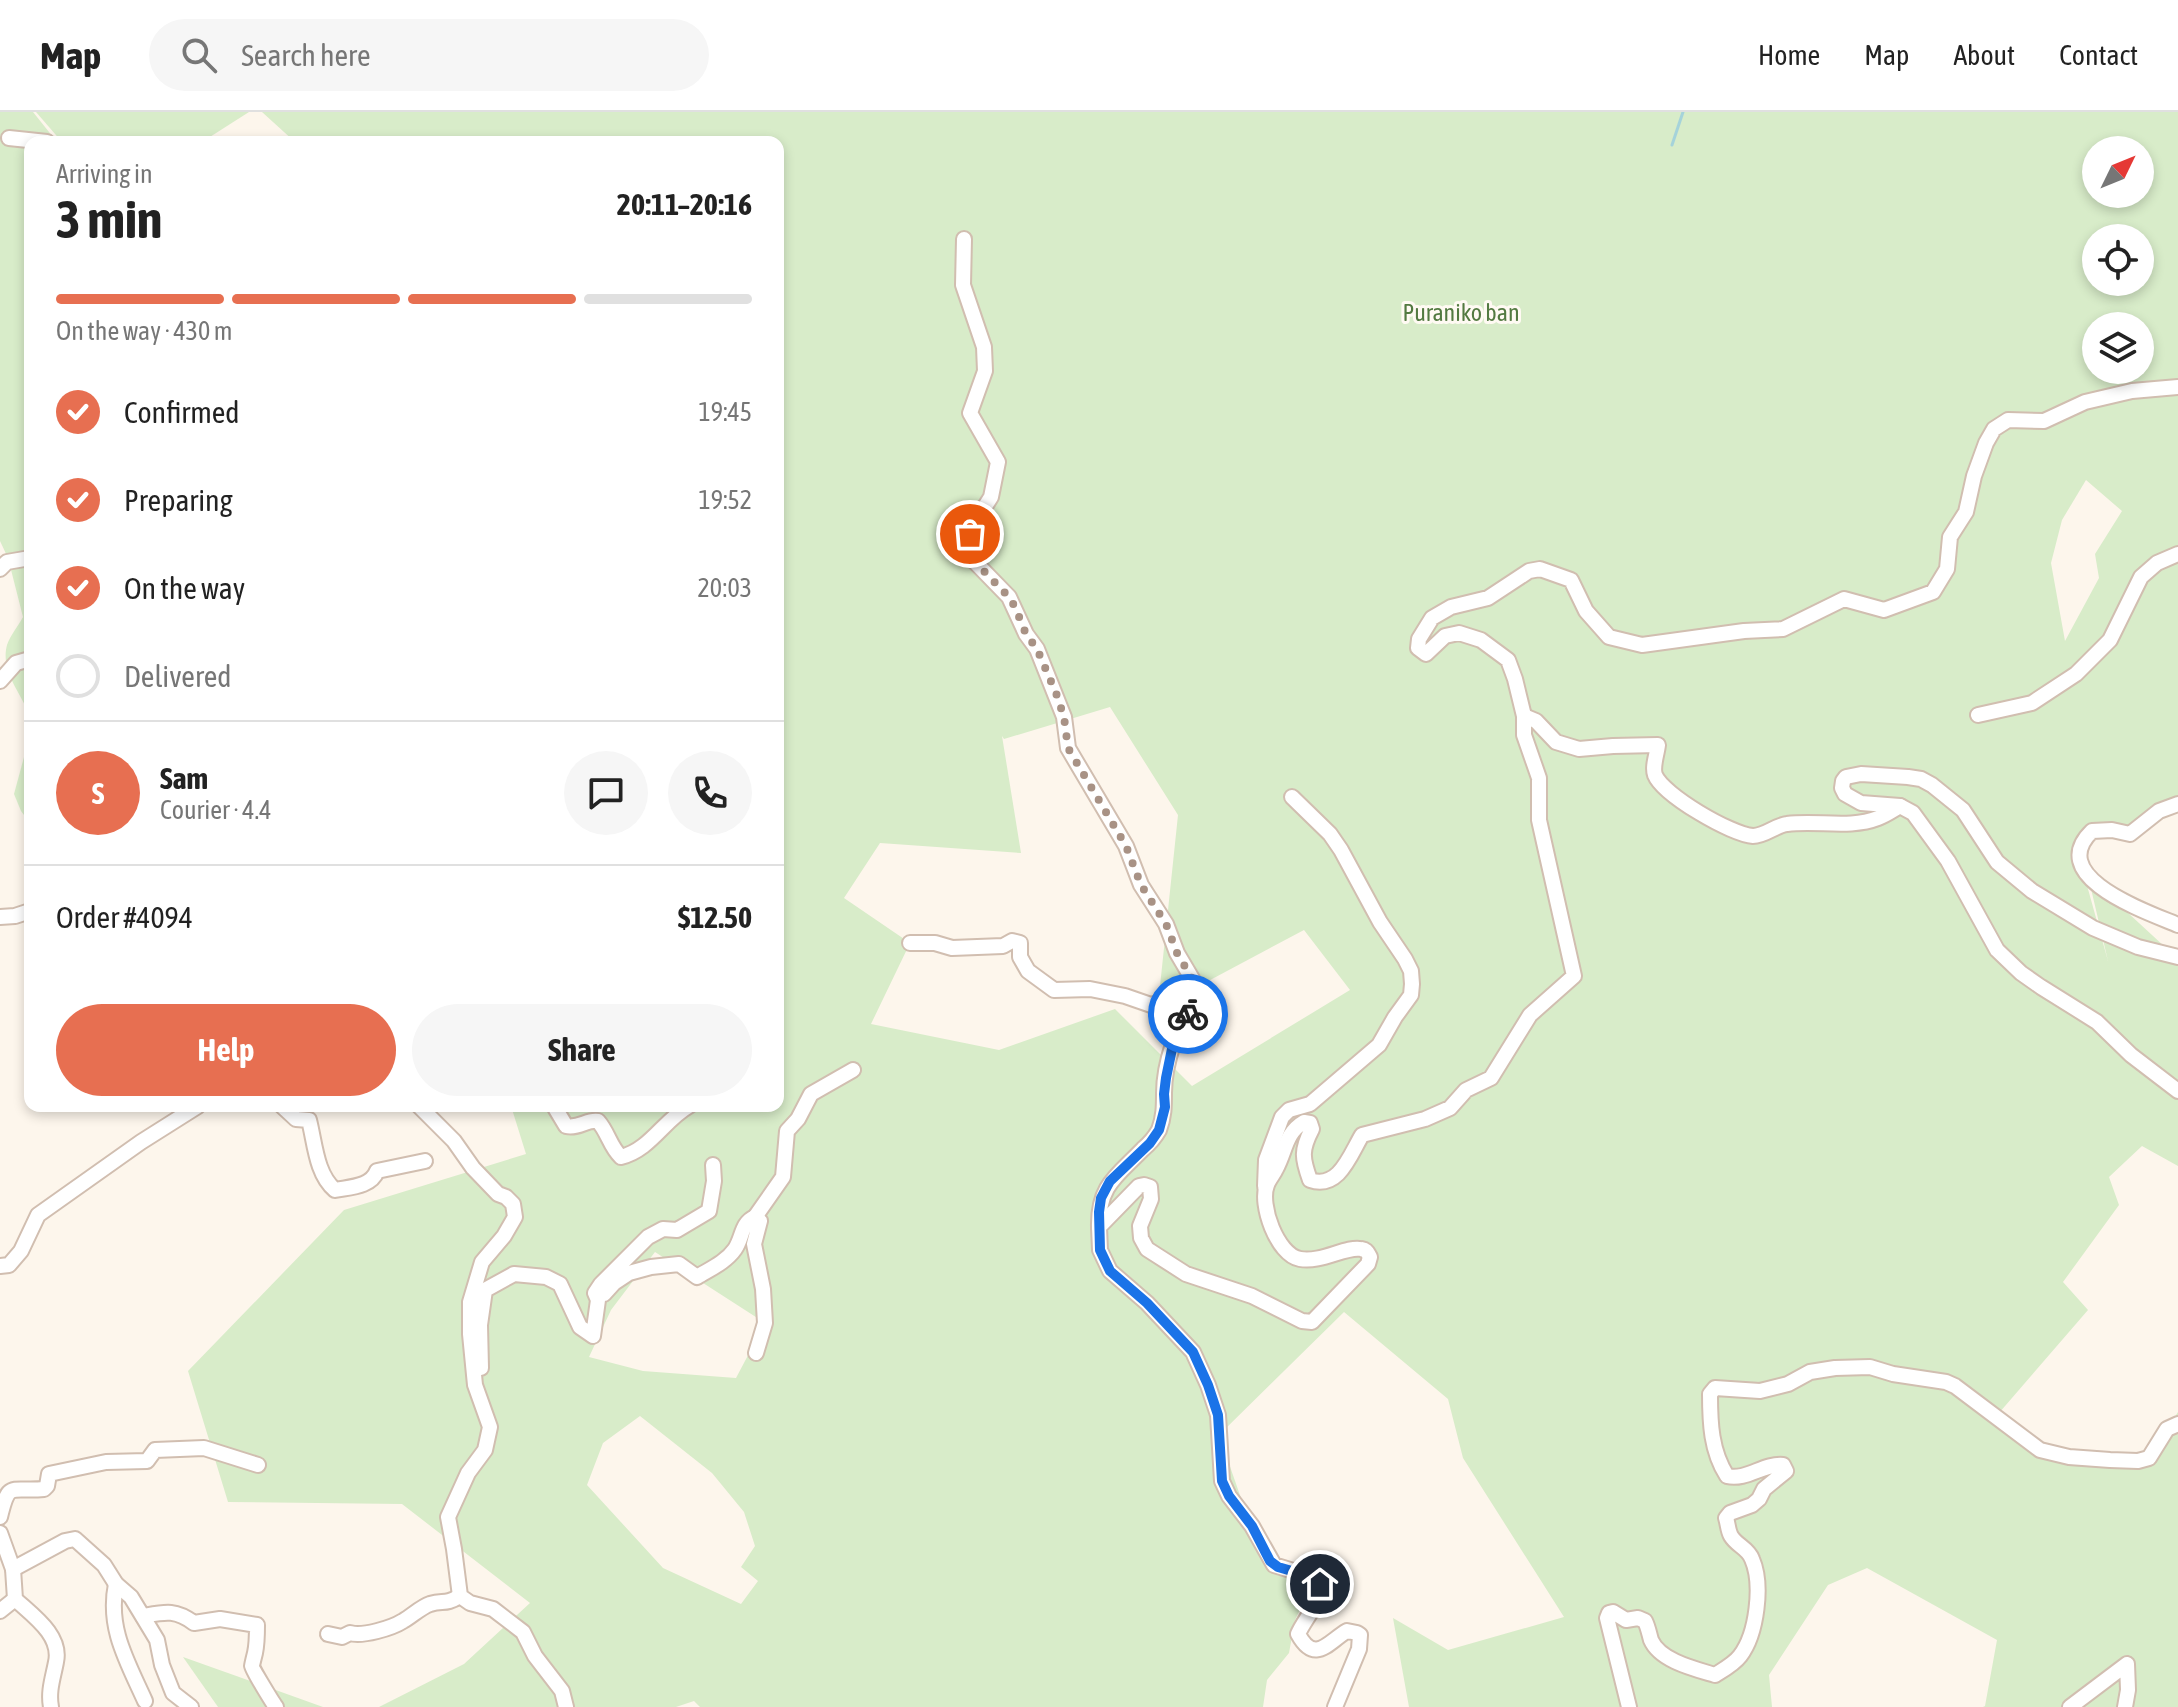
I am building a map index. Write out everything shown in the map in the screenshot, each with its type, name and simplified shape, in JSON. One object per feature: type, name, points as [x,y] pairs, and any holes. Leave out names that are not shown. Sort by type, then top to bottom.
[{"type":"street","points":[[9,138],[24,140]]},
{"type":"street","points":[[964,239],[963,285],[984,347],[985,371],[970,413],[998,462],[991,497],[970,534],[969,549],[974,561],[1009,597],[1026,634],[1037,649],[1064,717],[1068,748],[1126,846],[1141,885],[1166,924],[1177,953],[1197,987],[1191,1009],[1173,1044],[1159,1130],[1150,1143],[1110,1181],[1101,1198],[1100,1250],[1110,1271],[1147,1303],[1193,1352],[1218,1415],[1222,1481],[1274,1565],[1316,1578],[1320,1584],[1314,1606],[1298,1634],[1303,1642],[1314,1649],[1325,1648],[1347,1631],[1360,1635],[1359,1649],[1335,1707]]},
{"type":"street","points":[[1265,1187],[1279,1165],[1288,1136],[1304,1122],[1310,1123],[1312,1129],[1305,1142],[1303,1158],[1310,1180],[1329,1181],[1337,1177],[1362,1135],[1425,1119],[1450,1108],[1466,1090],[1491,1078],[1530,1015],[1574,976],[1539,820],[1539,778],[1524,735],[1524,716],[1508,660],[1481,640],[1459,633],[1445,636],[1426,654],[1418,648],[1419,639],[1432,618],[1451,607],[1488,598],[1529,571],[1540,569],[1571,580],[1586,611],[1609,637],[1642,645],[1744,631],[1783,629],[1844,599],[1884,610],[1933,592],[1947,569],[1950,537],[1966,512],[1974,476],[1994,429],[2008,420],[2044,421],[2085,402],[2132,391],[2178,387]]},
{"type":"street","points":[[1978,715],[2032,703],[2076,674],[2110,640],[2141,577],[2157,563],[2178,554]]},
{"type":"street","points":[[0,569],[7,562],[24,559]]},
{"type":"street","points":[[0,681],[16,663],[24,661]]},
{"type":"street","points":[[1524,716],[1536,721],[1556,742],[1579,749],[1658,745],[1654,772],[1667,789],[1691,809],[1752,836],[1784,824],[1856,823],[1877,818],[1900,806]]},
{"type":"street","points":[[2178,957],[2138,947],[2093,928],[2032,891],[1997,862],[1963,810],[1921,779],[1861,774],[1846,777],[1843,781],[1845,794],[1861,803],[1900,806],[1913,813],[1948,861],[1997,950],[2021,973],[2097,1022],[2131,1055],[2178,1091]]},
{"type":"street","points":[[1099,1227],[1139,1186],[1150,1187],[1151,1199],[1140,1226],[1141,1238],[1147,1249],[1186,1274],[1252,1296],[1302,1321],[1312,1322],[1368,1264],[1370,1257],[1359,1248],[1319,1259],[1292,1257],[1267,1220],[1266,1160],[1282,1117],[1289,1110],[1310,1104],[1379,1045],[1411,995],[1412,984],[1411,971],[1405,959],[1380,922],[1341,850],[1330,834],[1292,797]]},
{"type":"street","points":[[2178,804],[2159,811],[2130,834],[2112,830],[2092,831],[2078,852],[2083,871],[2098,887],[2178,925]]},
{"type":"street","points":[[0,917],[24,913]]},
{"type":"street","points":[[910,943],[935,943],[952,948],[1003,946],[1012,941],[1020,943],[1020,957],[1028,971],[1054,990],[1090,989],[1151,1005],[1197,987]]},
{"type":"street","points":[[598,1300],[629,1273],[679,1264],[697,1277],[725,1259],[735,1249],[745,1224],[755,1217],[783,1177],[787,1131],[798,1119],[811,1094],[853,1070]]},
{"type":"street","points":[[0,1266],[9,1265],[21,1251],[38,1215],[188,1112]]},
{"type":"street","points":[[288,1112],[296,1119],[309,1120],[321,1169],[326,1182],[335,1190],[368,1183],[377,1171],[425,1161]]},
{"type":"street","points":[[425,1112],[454,1141],[473,1168],[498,1194],[513,1204],[515,1217],[482,1262],[470,1302],[474,1380],[490,1427],[485,1450],[468,1473],[448,1517],[460,1596],[470,1603],[493,1609],[523,1632],[535,1656],[562,1691],[566,1707]]},
{"type":"street","points":[[558,1112],[566,1126],[598,1121],[621,1157],[657,1135],[678,1112]]},
{"type":"street","points":[[474,1380],[480,1378],[480,1325],[485,1290],[514,1274],[546,1277],[560,1284],[580,1327],[593,1336],[598,1300],[595,1293],[601,1284],[648,1237],[663,1229],[677,1230],[709,1211],[713,1165]]},
{"type":"street","points":[[755,1217],[760,1221],[754,1244],[763,1289],[765,1323],[756,1353]]},
{"type":"street","points":[[1629,1707],[1607,1618],[1609,1613],[1613,1612],[1626,1620],[1638,1618],[1645,1621],[1651,1641],[1660,1651],[1677,1663],[1715,1675],[1739,1657],[1750,1639],[1756,1613],[1757,1578],[1748,1551],[1730,1535],[1726,1518],[1730,1513],[1752,1505],[1764,1489],[1786,1471],[1783,1465],[1775,1464],[1735,1478],[1727,1476],[1720,1466],[1712,1440],[1710,1394],[1715,1388],[1760,1391],[1788,1384],[1810,1372],[1870,1367],[1955,1386],[2040,1450],[2069,1457],[2138,1461],[2149,1458],[2167,1429],[2178,1424]]},
{"type":"street","points":[[0,1517],[5,1495],[12,1490],[44,1489],[49,1474],[95,1464],[147,1461],[155,1450],[204,1448],[258,1465]]},
{"type":"street","points":[[0,1533],[13,1569],[15,1599],[53,1638],[58,1657],[49,1696],[51,1707]]},
{"type":"street","points":[[13,1569],[65,1541],[75,1539],[104,1565],[116,1584],[131,1597],[157,1640],[162,1665],[173,1693],[191,1707]]},
{"type":"street","points":[[116,1584],[112,1599],[118,1642],[145,1701]]},
{"type":"street","points":[[328,1634],[342,1637],[350,1633],[359,1636],[383,1627],[393,1627],[429,1604],[449,1603],[460,1596]]},
{"type":"street","points":[[0,1611],[15,1599]]},
{"type":"street","points":[[143,1616],[175,1613],[186,1616],[194,1623],[220,1619],[257,1625],[252,1666],[276,1707]]},
{"type":"street","points":[[2070,1707],[2127,1664],[2125,1707]]},
{"type":"green space","points":[[0,112],[33,112],[52,136],[24,136],[24,704],[6,664],[8,642],[23,617],[8,558],[0,541]]},
{"type":"green space","points":[[36,112],[249,112],[211,136],[57,136]]},
{"type":"green space","name":"Puraniko ban","points":[[262,112],[2178,112],[2178,805],[2130,834],[2092,831],[2083,871],[2108,961],[2088,876],[2178,959],[2178,1166],[2142,1146],[2109,1177],[2119,1205],[2063,1282],[2088,1310],[1999,1413],[2040,1450],[2138,1461],[2178,1412],[2178,1707],[1983,1707],[1997,1640],[1867,1568],[1828,1585],[1769,1675],[1772,1707],[1409,1707],[1393,1618],[1448,1650],[1564,1617],[1463,1458],[1448,1399],[1344,1312],[1219,1435],[1265,1567],[1311,1587],[1295,1620],[1289,1653],[1267,1680],[1263,1707],[700,1707],[694,1701],[676,1707],[379,1707],[464,1664],[530,1603],[402,1504],[228,1502],[188,1371],[344,1210],[526,1154],[513,1112],[784,1112],[784,136],[288,136]],"holes":[[[2086,480],[2122,511],[2095,554],[2099,578],[2065,641],[2051,563],[2062,520]],[[1110,707],[1178,815],[1158,1005],[1304,930],[1350,990],[1192,1086],[1115,1009],[999,1050],[871,1024],[910,943],[844,898],[880,843],[1021,853],[1002,736],[1004,739]],[[655,1252],[765,1323],[736,1378],[643,1371],[589,1357],[611,1310]],[[640,1416],[712,1473],[744,1512],[755,1546],[741,1567],[758,1581],[741,1604],[663,1568],[587,1485],[603,1443]]]},
{"type":"green space","points":[[24,757],[24,815],[14,794]]},
{"type":"green space","points":[[183,1657],[323,1707],[218,1707]]},
{"type":"waterway","points":[[1672,145],[1683,112]]},
{"type":"way so far","points":[[970,534],[969,549],[974,561],[1009,597],[1026,634],[1037,649],[1064,717],[1068,748],[1126,846],[1141,885],[1166,924],[1177,953],[1193,977],[1197,987],[1188,1014]]},
{"type":"route","points":[[1188,1014],[1173,1044],[1159,1130],[1150,1143],[1110,1181],[1101,1198],[1100,1250],[1110,1271],[1147,1303],[1193,1352],[1218,1415],[1222,1481],[1229,1496],[1252,1526],[1270,1561],[1278,1567],[1316,1578],[1320,1584]]}]
